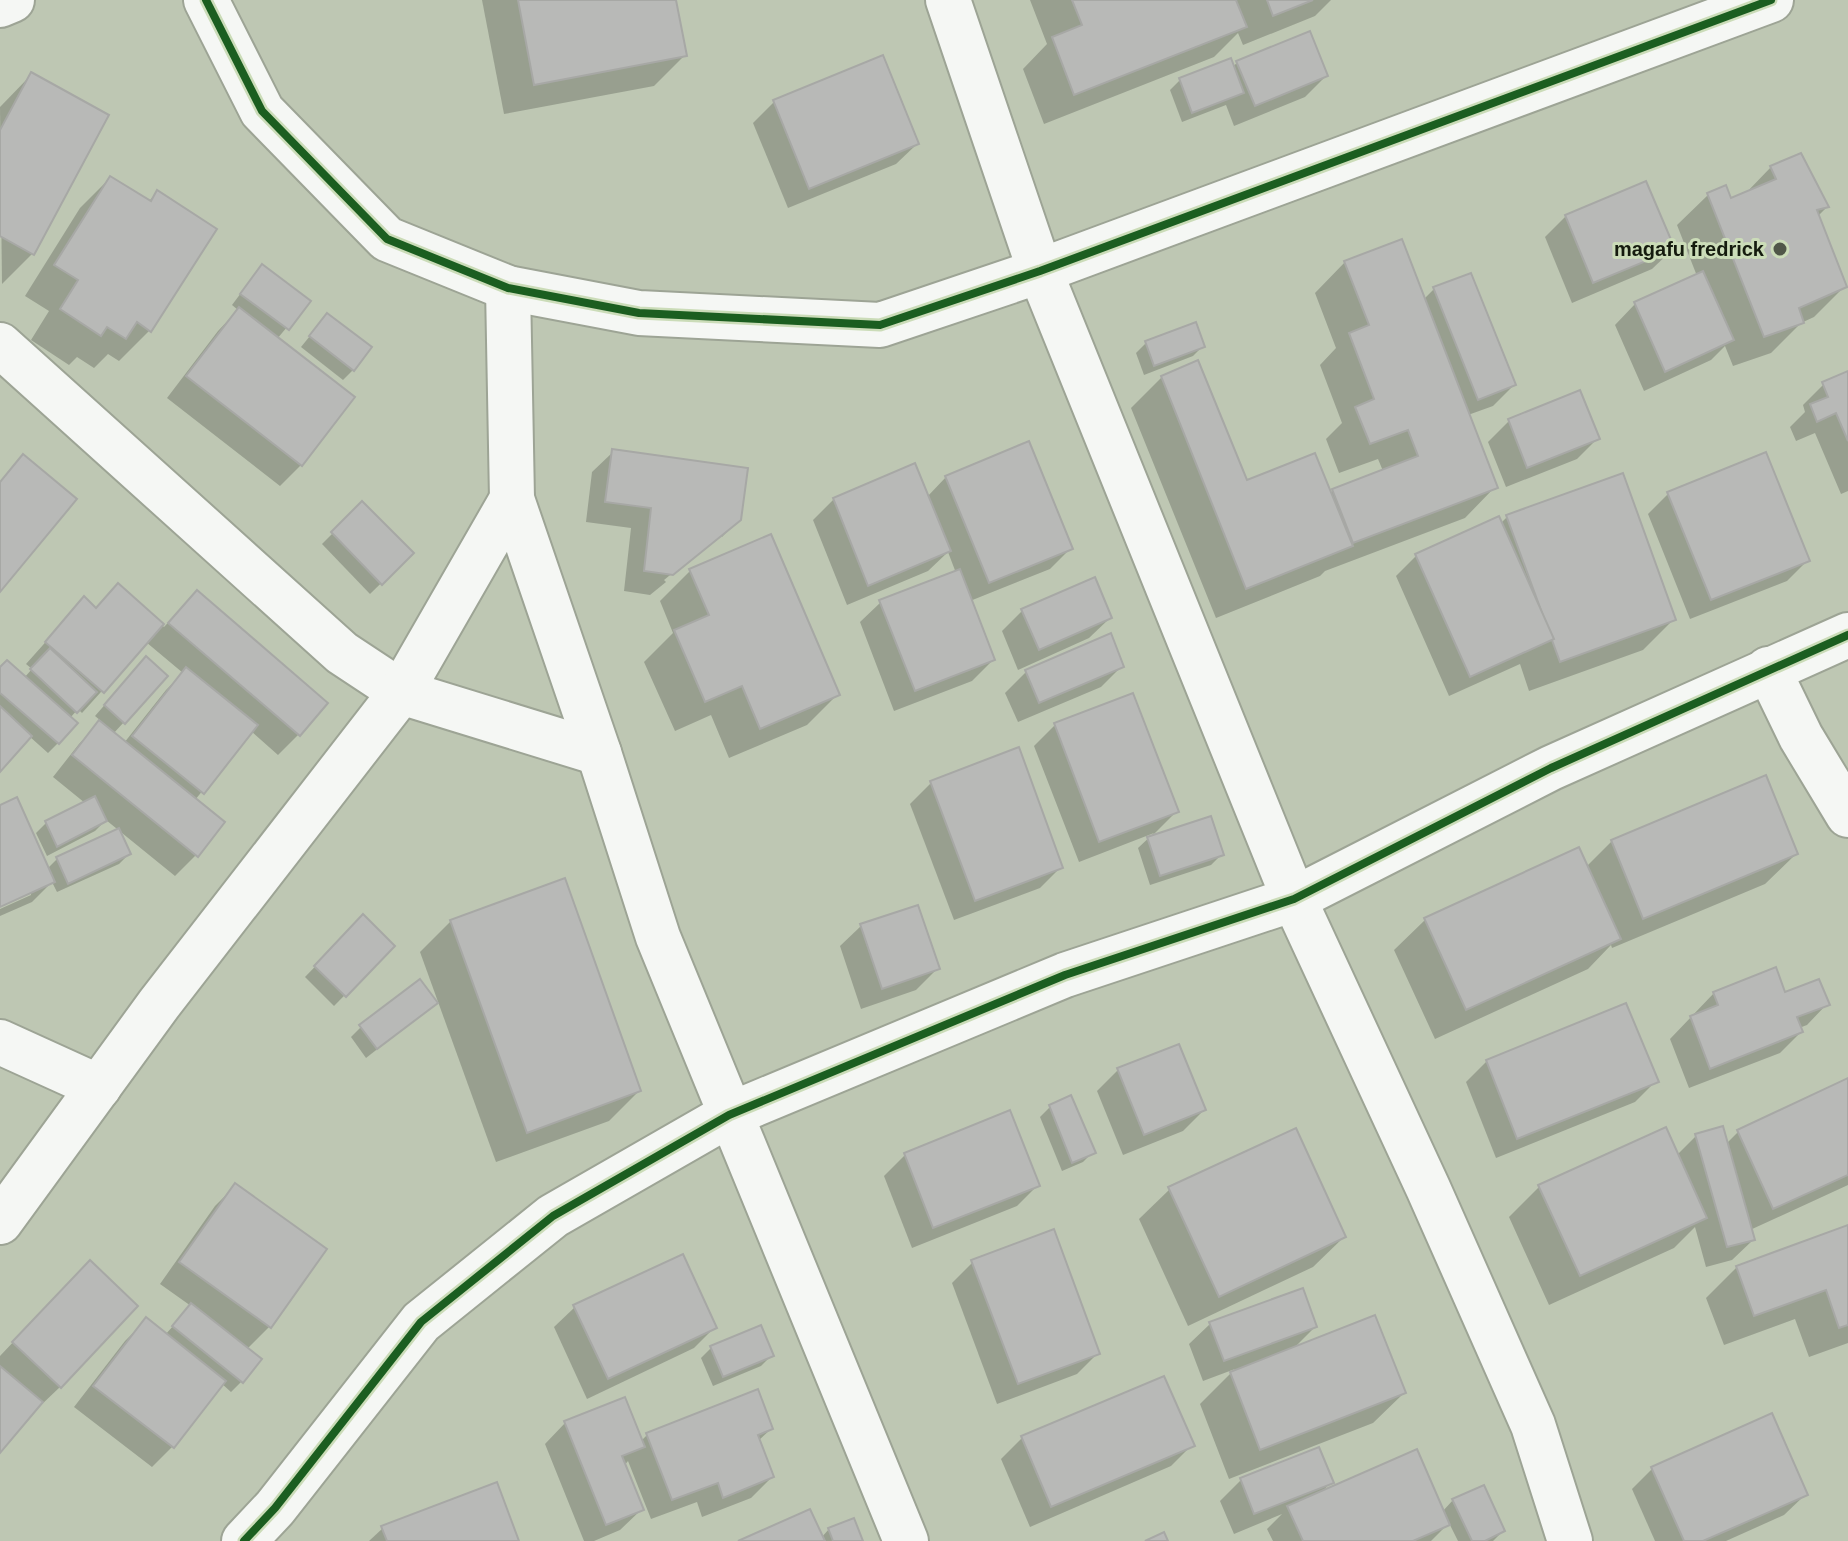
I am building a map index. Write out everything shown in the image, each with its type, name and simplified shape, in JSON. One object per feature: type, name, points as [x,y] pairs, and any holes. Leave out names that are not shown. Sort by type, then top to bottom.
[{"type":"street","points":[[0,5],[12,0]]},
{"type":"street","points":[[206,0],[262,111],[387,239],[508,288],[639,313],[880,325],[1040,271],[1771,0]]},
{"type":"street","points":[[948,0],[1040,271],[1294,899],[1428,1188],[1533,1425],[1570,1541]]},
{"type":"street","points":[[508,288],[512,499],[658,937],[906,1541]]},
{"type":"street","points":[[0,345],[342,653],[401,692],[599,753]]},
{"type":"street","points":[[0,1222],[159,1004],[401,692],[512,499]]},
{"type":"street","points":[[244,1541],[275,1508],[421,1322],[553,1216],[729,1115],[1065,975],[1294,899],[1551,768],[1848,635]]},
{"type":"street","points":[[1768,669],[1801,737],[1848,815]]},
{"type":"street","points":[[0,1042],[99,1087]]},
{"type":"building","points":[[518,0],[676,0],[687,56],[534,85]]},
{"type":"building","points":[[1072,0],[1236,0],[1247,27],[1074,95],[1052,37],[1082,25]]},
{"type":"building","points":[[1267,0],[1313,0],[1273,16]]},
{"type":"building","points":[[1310,31],[1328,76],[1255,106],[1236,61]]},
{"type":"building","points":[[883,55],[919,144],[809,189],[773,100]]},
{"type":"building","points":[[1231,58],[1244,93],[1192,113],[1179,78]]},
{"type":"building","points":[[31,72],[109,115],[34,255],[0,236],[0,130]]},
{"type":"building","name":"magafu fredrick","points":[[1801,153],[1829,207],[1817,210],[1847,287],[1799,308],[1804,323],[1764,337],[1707,193],[1726,185],[1731,198],[1776,179],[1770,166]]},
{"type":"building","points":[[110,176],[151,201],[157,190],[217,229],[151,332],[137,322],[126,339],[107,327],[101,336],[60,309],[78,280],[54,265]]},
{"type":"building","points":[[1646,181],[1675,249],[1593,283],[1565,215]]},
{"type":"building","points":[[1402,239],[1498,488],[1353,543],[1332,489],[1418,456],[1408,430],[1370,444],[1355,407],[1374,399],[1349,333],[1369,325],[1344,261]]},
{"type":"building","points":[[262,264],[311,301],[289,330],[240,294]]},
{"type":"building","points":[[1703,271],[1734,340],[1665,372],[1634,302]]},
{"type":"building","points":[[1471,273],[1516,385],[1478,400],[1433,287]]},
{"type":"building","points":[[239,307],[355,397],[302,466],[186,376]]},
{"type":"building","points":[[327,313],[372,347],[354,371],[309,336]]},
{"type":"building","points":[[1196,322],[1205,347],[1154,366],[1145,341]]},
{"type":"building","points":[[1198,360],[1247,480],[1315,453],[1353,546],[1246,589],[1161,376]]},
{"type":"building","points":[[1848,371],[1848,441],[1836,413],[1817,422],[1810,404],[1828,397],[1822,382]]},
{"type":"building","points":[[1580,390],[1600,439],[1527,468],[1508,419]]},
{"type":"building","points":[[1029,441],[1073,549],[989,583],[945,476]]},
{"type":"building","points":[[612,449],[748,468],[741,520],[673,575],[644,571],[651,508],[605,502]]},
{"type":"building","points":[[1766,452],[1810,561],[1711,600],[1667,492]]},
{"type":"building","points":[[23,454],[77,499],[0,592],[0,482]]},
{"type":"building","points":[[915,463],[951,551],[868,586],[833,498]]},
{"type":"building","points":[[1623,473],[1676,620],[1560,662],[1506,515]]},
{"type":"building","points":[[362,501],[414,553],[382,585],[331,532]]},
{"type":"building","points":[[1499,516],[1554,639],[1470,677],[1415,554]]},
{"type":"building","points":[[771,534],[840,695],[760,729],[742,686],[705,702],[674,630],[709,615],[689,569]]},
{"type":"building","points":[[960,569],[995,660],[915,691],[879,600]]},
{"type":"building","points":[[1095,577],[1112,618],[1039,650],[1021,609]]},
{"type":"building","points":[[118,583],[164,624],[104,693],[45,642],[84,596],[96,608]]},
{"type":"building","points":[[197,590],[328,703],[300,736],[168,623]]},
{"type":"building","points":[[1111,633],[1124,667],[1039,703],[1025,670]]},
{"type":"building","points":[[50,648],[97,692],[77,713],[30,669]]},
{"type":"building","points":[[146,656],[168,676],[125,724],[104,705]]},
{"type":"building","points":[[7,660],[78,723],[59,744],[0,693],[0,667]]},
{"type":"building","points":[[186,667],[258,725],[204,794],[132,736]]},
{"type":"building","points":[[1133,693],[1179,812],[1099,842],[1054,723]]},
{"type":"building","points":[[0,706],[32,736],[0,772]]},
{"type":"building","points":[[99,720],[225,822],[198,857],[72,755]]},
{"type":"building","points":[[1019,747],[1063,868],[975,901],[930,781]]},
{"type":"building","points":[[1766,775],[1798,854],[1643,919],[1611,840]]},
{"type":"building","points":[[95,796],[107,821],[57,847],[45,821]]},
{"type":"building","points":[[17,797],[55,882],[0,907],[0,805]]},
{"type":"building","points":[[1211,816],[1224,855],[1160,876],[1147,837]]},
{"type":"building","points":[[119,828],[131,854],[68,884],[56,857]]},
{"type":"building","points":[[1579,847],[1621,939],[1466,1010],[1424,918]]},
{"type":"building","points":[[565,878],[641,1091],[527,1133],[450,920]]},
{"type":"building","points":[[918,905],[940,969],[882,989],[860,924]]},
{"type":"building","points":[[363,914],[395,946],[346,997],[314,966]]},
{"type":"building","points":[[1776,967],[1785,992],[1819,979],[1830,1005],[1797,1017],[1803,1032],[1710,1069],[1690,1016],[1718,1005],[1713,992]]},
{"type":"building","points":[[420,979],[438,1003],[377,1049],[359,1025]]},
{"type":"building","points":[[1626,1003],[1659,1082],[1517,1139],[1486,1060]]},
{"type":"building","points":[[1179,1044],[1206,1110],[1144,1135],[1117,1068]]},
{"type":"building","points":[[1848,1078],[1848,1175],[1773,1209],[1737,1130]]},
{"type":"building","points":[[1071,1095],[1096,1153],[1072,1163],[1049,1105]]},
{"type":"building","points":[[1010,1110],[1040,1186],[933,1228],[904,1153]]},
{"type":"building","points":[[1723,1126],[1755,1240],[1727,1247],[1695,1134]]},
{"type":"building","points":[[1666,1127],[1707,1218],[1580,1276],[1538,1185]]},
{"type":"building","points":[[1296,1128],[1346,1237],[1219,1297],[1168,1187]]},
{"type":"building","points":[[235,1183],[327,1249],[271,1328],[179,1262]]},
{"type":"building","points":[[1848,1225],[1848,1325],[1839,1328],[1826,1290],[1754,1316],[1736,1266]]},
{"type":"building","points":[[1054,1229],[1100,1354],[1018,1384],[971,1260]]},
{"type":"building","points":[[683,1254],[717,1328],[608,1379],[573,1305]]},
{"type":"building","points":[[90,1260],[138,1306],[61,1388],[12,1342]]},
{"type":"building","points":[[1303,1288],[1317,1327],[1224,1361],[1209,1322]]},
{"type":"building","points":[[191,1303],[262,1359],[243,1383],[172,1326]]},
{"type":"building","points":[[1375,1315],[1406,1393],[1260,1450],[1230,1372]]},
{"type":"building","points":[[146,1317],[226,1381],[174,1448],[93,1386]]},
{"type":"building","points":[[761,1325],[774,1356],[723,1377],[710,1346]]},
{"type":"building","points":[[0,1366],[43,1402],[0,1453]]},
{"type":"building","points":[[1164,1376],[1195,1446],[1051,1507],[1021,1436]]},
{"type":"building","points":[[758,1389],[773,1429],[758,1435],[774,1477],[723,1498],[718,1483],[672,1500],[646,1433]]},
{"type":"building","points":[[625,1397],[645,1447],[622,1456],[644,1510],[606,1525],[564,1421]]},
{"type":"building","points":[[1772,1413],[1808,1495],[1703,1541],[1684,1541],[1651,1467]]},
{"type":"building","points":[[1319,1447],[1334,1483],[1254,1514],[1240,1478]]},
{"type":"building","points":[[1417,1449],[1450,1525],[1413,1541],[1303,1541],[1287,1506]]},
{"type":"building","points":[[497,1482],[519,1541],[387,1541],[381,1526]]},
{"type":"building","points":[[1484,1485],[1505,1531],[1485,1541],[1472,1541],[1452,1499]]},
{"type":"building","points":[[810,1509],[825,1541],[738,1541]]},
{"type":"building","points":[[854,1518],[863,1541],[833,1541],[828,1528]]},
{"type":"building","points":[[1164,1532],[1168,1541],[1145,1541]]},
{"type":"cycle path","points":[[206,0],[262,111],[387,239],[508,288],[639,313],[880,325],[1040,271],[1771,0]]},
{"type":"cycle path","points":[[244,1541],[275,1508],[421,1322],[553,1216],[729,1115],[1065,975],[1294,899],[1551,768],[1848,635]]},
{"type":"place","name":"magafu fredrick","points":[[1780,249]]}]
